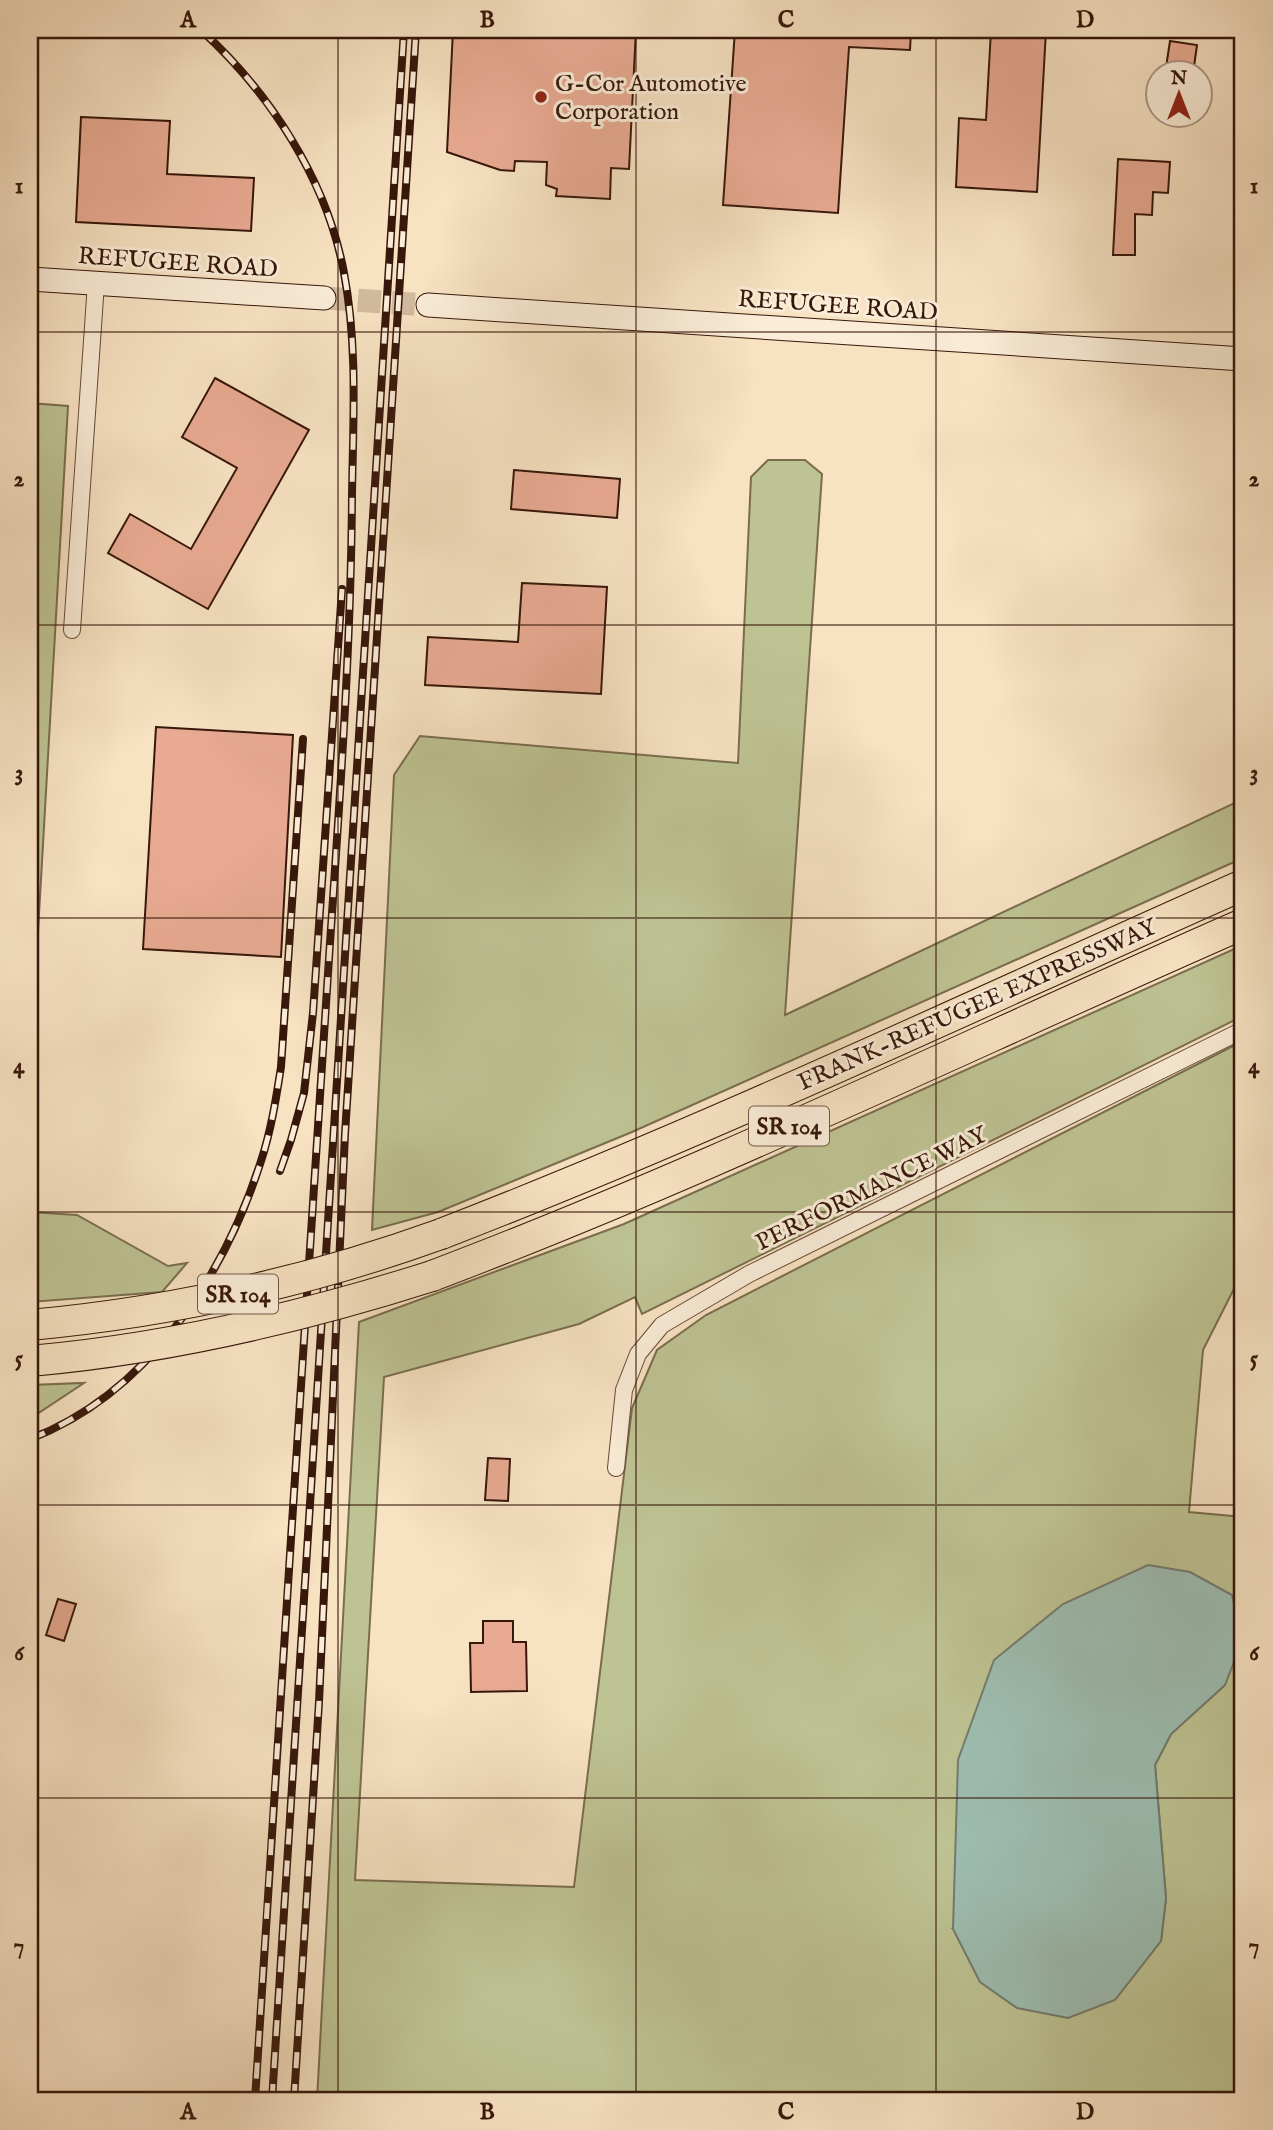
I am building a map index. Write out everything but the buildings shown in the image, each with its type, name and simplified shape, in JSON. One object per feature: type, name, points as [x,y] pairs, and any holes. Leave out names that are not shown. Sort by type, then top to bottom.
[{"type":"highway","name":"FRANK-REFUGEE EXPRESSWAY","points":[[30,1325],[129,1314],[222,1297],[320,1273],[441,1234],[717,1120],[1243,885]]},
{"type":"highway","name":"FRANK-REFUGEE EXPRESSWAY","points":[[30,1361],[121,1351],[254,1327],[341,1305],[432,1276],[530,1239],[646,1190],[1243,924]]},
{"type":"main road","name":"REFUGEE ROAD","points":[[30,279],[324,298]]},
{"type":"main road","name":"REFUGEE ROAD","points":[[428,304],[1243,359]]},
{"type":"street","points":[[72,630],[96,283]]},
{"type":"street","name":"PERFORMANCE WAY","points":[[616,1468],[624,1390],[638,1354],[662,1325],[748,1275],[1243,1030]]},
{"type":"green space","points":[[30,403],[68,406],[30,1072]]},
{"type":"green space","points":[[768,460],[805,460],[822,474],[785,1015],[1243,799],[1243,858],[632,1132],[438,1212],[372,1230],[394,775],[420,736],[738,763],[751,477]]},
{"type":"green space","points":[[1243,945],[1243,1016],[642,1314],[635,1297],[579,1324],[384,1377],[355,1880],[574,1887],[632,1408],[657,1350],[706,1315],[1235,1045],[1235,1091],[1243,1087],[1243,1271],[1203,1350],[1189,1512],[1243,1517],[1243,2100],[317,2100],[359,1322],[624,1224]],"holes":[[[1225,1685],[1171,1734],[1155,1765],[1166,1898],[1161,1941],[953,1928]]]},
{"type":"green space","points":[[30,1212],[77,1215],[168,1266],[187,1263],[162,1292],[30,1302]]},
{"type":"green space","points":[[84,1383],[37,1414],[30,1416],[30,1385]]},
{"type":"water","points":[[1148,1565],[1190,1572],[1232,1595],[1243,1639],[1225,1685],[1171,1734],[1155,1765],[1166,1898],[1161,1941],[1115,2000],[1068,2018],[1017,2008],[980,1982],[953,1929],[958,1760],[994,1660],[1063,1604]]},
{"type":"tunnel","points":[[324,298],[428,305]]},
{"type":"railway","points":[[201,30],[250,81],[292,140],[309,172],[336,238],[344,273],[353,357],[350,608],[344,720],[255,2100]]},
{"type":"railway","points":[[272,2100],[404,30]]},
{"type":"railway","points":[[294,2100],[319,1702],[345,1134],[416,30]]},
{"type":"railway","points":[[280,1171],[304,1093],[313,1013],[342,589]]},
{"type":"railway","points":[[30,1439],[72,1419],[110,1393],[145,1362],[176,1327],[202,1288],[226,1247],[245,1204],[268,1138],[281,1067],[303,739]]},
{"type":"place","name":"G-Cor Automotive Corporation","points":[[541,97]]}]
